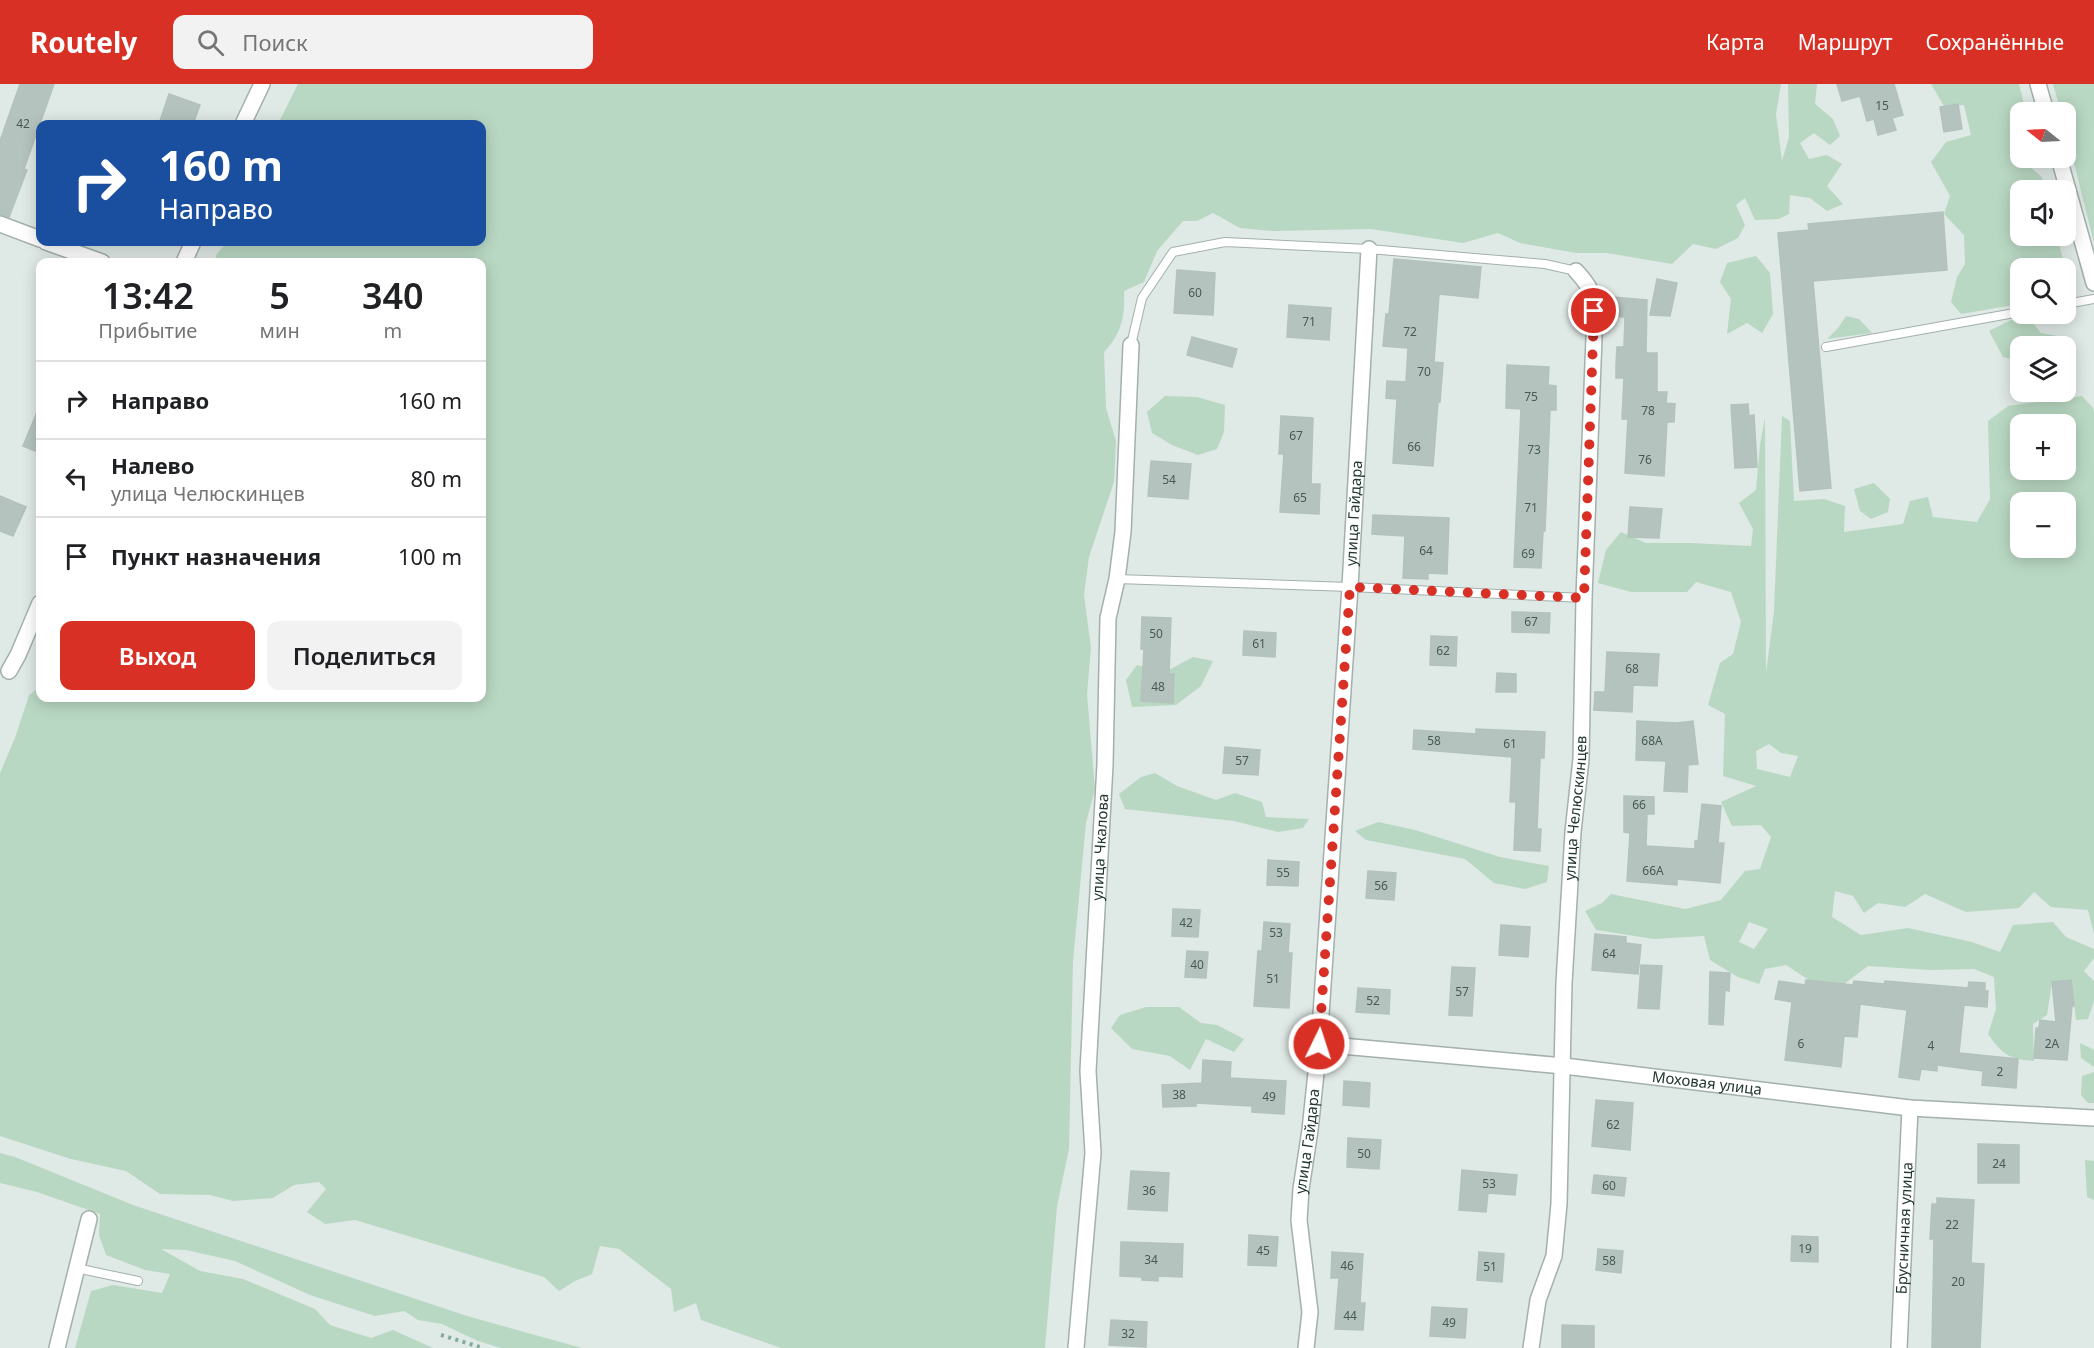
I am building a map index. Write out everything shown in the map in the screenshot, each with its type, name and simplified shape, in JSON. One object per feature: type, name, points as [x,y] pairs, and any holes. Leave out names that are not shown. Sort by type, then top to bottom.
[{"type":"street","points":[[245,120],[262,84]]},
{"type":"street","points":[[2038,84],[2043,102]]},
{"type":"street","points":[[2062,168],[2094,283]]},
{"type":"street","points":[[0,224],[36,238]]},
{"type":"street","points":[[57,246],[91,258]]},
{"type":"street","name":"улица Гайдара","points":[[1306,1348],[1310,1312],[1299,1220],[1300,1189],[1310,1130],[1319,1044],[1350,587],[1369,249]]},
{"type":"street","name":"улица Челюскинцев","points":[[1531,1348],[1538,1300],[1554,1256],[1559,1204],[1564,1066],[1564,983],[1573,832],[1581,759],[1594,311],[1593,295],[1576,271]]},
{"type":"street","name":"улица Чкалова","points":[[1076,1348],[1093,1153],[1088,1071],[1105,765],[1108,618],[1117,579],[1123,532],[1131,345]]},
{"type":"street","points":[[9,671],[36,612]]},
{"type":"street","name":"Моховая улица","points":[[1319,1044],[1564,1066],[1910,1108],[2094,1118]]},
{"type":"street","name":"Брусничная улица","points":[[1899,1348],[1910,1108]]},
{"type":"street","points":[[57,1348],[89,1220]]},
{"type":"lane","points":[[1131,345],[1142,298],[1173,252],[1225,242],[1369,249],[1545,264],[1576,271]]},
{"type":"lane","points":[[2076,302],[2094,299]]},
{"type":"lane","points":[[1826,347],[2010,314]]},
{"type":"lane","points":[[1117,579],[1584,598]]},
{"type":"lane","points":[[76,1268],[138,1281]]},
{"type":"path","points":[[441,1335],[483,1348]]},
{"type":"green space","points":[[298,84],[1781,84],[1776,114],[1782,161],[1789,137],[1788,84],[1817,84],[1815,104],[1833,119],[1840,136],[1830,145],[1814,133],[1800,143],[1809,159],[1827,155],[1842,164],[1827,186],[1843,204],[1827,211],[1810,198],[1790,195],[1789,214],[1779,219],[1755,220],[1745,198],[1736,205],[1745,225],[1738,238],[1716,249],[1693,244],[1672,264],[1607,253],[1576,253],[1520,243],[1498,233],[1463,243],[1371,229],[1273,231],[1240,228],[1213,213],[1197,221],[1183,221],[1157,251],[1144,282],[1124,291],[1124,308],[1119,331],[1104,352],[1106,408],[1116,441],[1114,482],[1089,557],[1084,595],[1091,648],[1087,694],[1095,789],[1086,823],[1073,961],[1069,1149],[1057,1206],[1045,1348],[781,1348],[701,1320],[696,1303],[674,1312],[671,1289],[619,1249],[600,1246],[592,1274],[559,1291],[544,1277],[355,1220],[325,1224],[307,1212],[326,1189],[319,1182],[294,1185],[273,1198],[233,1201],[210,1195],[160,1194],[126,1171],[71,1159],[0,1136],[0,773],[15,738],[29,695],[36,690],[36,702],[486,702],[486,258],[216,258],[216,255],[224,246],[486,246],[486,120],[280,120]]},
{"type":"green space","points":[[1931,84],[2019,84],[2024,102],[2010,102],[2010,168],[2032,168],[2043,180],[2010,180],[2010,246],[2060,246],[2062,258],[2010,258],[2010,306],[1961,314],[1951,302],[1957,277],[1965,264],[1964,235],[1944,214],[1950,196],[1931,162],[1946,142],[1971,135],[1964,105],[1944,106]]},
{"type":"green space","points":[[2053,84],[2094,84],[2094,243],[2075,168],[2076,102],[2058,102]]},
{"type":"green space","points":[[1756,256],[1770,273],[1773,314],[1762,333],[1747,323],[1727,334],[1731,299],[1720,282],[1727,263]]},
{"type":"green space","points":[[1846,316],[1859,319],[1872,333],[1827,339]]},
{"type":"green space","points":[[2010,320],[2010,324],[2034,324],[2041,333],[2057,336],[2010,336],[2010,359],[2003,357],[1989,331]]},
{"type":"green space","points":[[1165,396],[1197,397],[1225,405],[1224,432],[1217,449],[1198,455],[1172,445],[1152,433],[1147,412]]},
{"type":"green space","points":[[2082,396],[2093,408],[2094,934],[2088,910],[2051,907],[2034,892],[2019,908],[1966,912],[1925,894],[1905,907],[1878,903],[1864,913],[1853,896],[1835,891],[1832,917],[1861,935],[1908,928],[1972,942],[2000,952],[2013,925],[2053,922],[2066,937],[2094,949],[2094,958],[2084,971],[2094,981],[2094,1001],[2088,1019],[2076,1020],[2071,980],[2052,982],[2047,1015],[2033,1024],[2034,1061],[2025,1060],[2006,1054],[1988,1034],[1996,1009],[1994,977],[1974,969],[1931,970],[1868,966],[1844,984],[1809,980],[1786,965],[1765,969],[1759,984],[1738,977],[1710,960],[1704,936],[1654,939],[1596,930],[1585,911],[1602,903],[1611,894],[1685,909],[1721,900],[1745,871],[1760,869],[1771,837],[1761,825],[1732,826],[1721,802],[1756,786],[1723,776],[1725,714],[1708,705],[1720,663],[1733,654],[1741,622],[1731,592],[1696,582],[1687,592],[1631,592],[1598,583],[1606,550],[1621,532],[1646,543],[1751,546],[1753,529],[1739,503],[1756,490],[1765,418],[1766,673],[1774,611],[1782,416],[1790,421],[1794,501],[1824,499],[1845,506],[1844,532],[1903,524],[1910,501],[1928,497],[1933,517],[1977,522],[1990,499],[1988,421],[2008,406],[2038,402],[2076,402],[2076,397]],"holes":[[[1769,744],[1781,753],[1798,756],[1790,777],[1757,769],[1756,751]],[[1749,922],[1768,929],[1754,949],[1739,942]]]},
{"type":"green space","points":[[1874,483],[1890,499],[1888,512],[1871,519],[1860,511],[1854,489]]},
{"type":"green space","points":[[1193,657],[1213,661],[1201,686],[1176,705],[1132,707],[1126,680],[1137,665],[1165,672]]},
{"type":"green space","points":[[1155,773],[1177,786],[1216,800],[1235,793],[1262,802],[1266,817],[1309,819],[1303,828],[1278,832],[1234,821],[1125,809],[1119,794],[1141,777]]},
{"type":"green space","points":[[1378,822],[1415,830],[1500,857],[1549,866],[1547,882],[1525,889],[1494,883],[1465,859],[1366,840],[1355,831]]},
{"type":"green space","points":[[1146,1007],[1179,1007],[1201,1023],[1217,1025],[1244,1039],[1234,1052],[1206,1039],[1190,1070],[1170,1056],[1132,1049],[1111,1028],[1120,1015]]},
{"type":"green space","points":[[2080,1043],[2094,1050],[2094,1067],[2081,1058]]},
{"type":"green space","points":[[2094,1072],[2094,1103],[2088,1103],[2081,1095],[2082,1076]]},
{"type":"green space","points":[[0,1153],[133,1205],[467,1316],[582,1348],[501,1348],[478,1341],[442,1324],[418,1320],[404,1311],[375,1316],[310,1295],[235,1261],[186,1250],[161,1249],[200,1271],[243,1279],[315,1309],[330,1325],[371,1338],[393,1330],[433,1348],[75,1348],[91,1291],[113,1285],[162,1293],[170,1274],[145,1270],[106,1255],[99,1235],[100,1214],[37,1192],[0,1183]]},
{"type":"green space","points":[[2085,1160],[2094,1161],[2094,1200],[2087,1197]]},
{"type":"building","points":[[20,84],[54,84],[41,120],[36,120],[36,135],[24,169],[27,170],[9,217],[0,214],[0,141]]},
{"type":"building","points":[[1837,84],[1894,84],[1903,115],[1892,118],[1896,130],[1878,135],[1874,119],[1867,121],[1860,96],[1842,101]]},
{"type":"building","points":[[169,94],[200,105],[194,120],[160,120]]},
{"type":"building","points":[[1958,104],[1962,129],[1944,132],[1940,107]]},
{"type":"building","points":[[1943,212],[1947,270],[1813,281],[1831,488],[1800,491],[1778,233],[1809,230],[1808,224]]},
{"type":"building","points":[[1394,259],[1481,267],[1478,298],[1439,294],[1434,362],[1443,363],[1433,466],[1393,463],[1397,399],[1386,398],[1387,381],[1406,382],[1408,348],[1383,346],[1386,314],[1389,314]]},
{"type":"building","points":[[1177,270],[1215,273],[1213,315],[1174,313]]},
{"type":"building","points":[[1657,279],[1677,283],[1670,316],[1650,315]]},
{"type":"building","points":[[1612,297],[1647,300],[1646,353],[1657,353],[1657,392],[1667,392],[1666,403],[1675,404],[1674,422],[1667,422],[1664,476],[1625,473],[1628,419],[1622,419],[1624,378],[1616,378],[1616,365],[1617,347],[1624,347],[1625,317],[1611,316]]},
{"type":"building","points":[[1289,305],[1331,308],[1329,340],[1287,337]]},
{"type":"building","points":[[1192,337],[1237,349],[1232,367],[1187,355]]},
{"type":"building","points":[[1507,365],[1549,367],[1548,385],[1556,386],[1556,410],[1550,410],[1545,531],[1543,531],[1541,568],[1514,567],[1521,409],[1506,408]]},
{"type":"building","points":[[1748,404],[1749,416],[1754,415],[1757,467],[1735,468],[1731,405]]},
{"type":"building","points":[[36,415],[36,451],[23,446]]},
{"type":"building","points":[[1281,416],[1313,418],[1311,484],[1320,484],[1319,514],[1280,512],[1284,454],[1279,454]]},
{"type":"building","points":[[1151,461],[1191,464],[1188,499],[1148,496]]},
{"type":"building","points":[[0,496],[26,507],[13,536],[0,531]]},
{"type":"building","points":[[1630,507],[1662,509],[1659,538],[1628,537]]},
{"type":"building","points":[[1373,515],[1449,518],[1447,574],[1428,573],[1428,579],[1403,578],[1405,536],[1372,534]]},
{"type":"building","points":[[1512,612],[1550,613],[1549,633],[1512,632]]},
{"type":"building","points":[[1142,617],[1171,618],[1169,674],[1174,674],[1173,703],[1141,701],[1144,649],[1141,649]]},
{"type":"building","points":[[1244,631],[1276,633],[1275,657],[1243,655]]},
{"type":"building","points":[[1431,636],[1457,637],[1456,666],[1430,665]]},
{"type":"building","points":[[1607,652],[1659,654],[1657,686],[1633,685],[1632,712],[1594,710],[1595,692],[1605,692]]},
{"type":"building","points":[[1497,673],[1516,674],[1516,692],[1496,692]]},
{"type":"building","points":[[1637,721],[1677,723],[1693,721],[1698,764],[1688,765],[1687,792],[1664,791],[1666,761],[1636,760]]},
{"type":"building","points":[[1476,729],[1545,732],[1544,758],[1540,758],[1537,829],[1541,829],[1540,851],[1514,850],[1516,802],[1510,802],[1512,757],[1413,749],[1414,730],[1476,734]]},
{"type":"building","points":[[1225,747],[1260,750],[1258,775],[1223,773]]},
{"type":"building","points":[[1624,796],[1654,797],[1654,814],[1647,814],[1646,846],[1695,849],[1702,804],[1721,806],[1718,843],[1724,843],[1720,883],[1677,879],[1677,885],[1627,881],[1630,833],[1624,832]]},
{"type":"building","points":[[1268,860],[1299,862],[1298,886],[1267,885]]},
{"type":"building","points":[[1368,871],[1396,873],[1394,900],[1366,898]]},
{"type":"building","points":[[1173,909],[1200,910],[1198,937],[1172,936]]},
{"type":"building","points":[[1264,922],[1290,924],[1288,953],[1292,953],[1289,1008],[1254,1006],[1258,951],[1262,951]]},
{"type":"building","points":[[1501,925],[1530,927],[1528,957],[1499,955]]},
{"type":"building","points":[[1595,934],[1626,937],[1626,943],[1641,945],[1638,974],[1592,970]]},
{"type":"building","points":[[1187,951],[1208,952],[1206,978],[1185,977]]},
{"type":"building","points":[[1641,965],[1662,966],[1659,1009],[1638,1008]]},
{"type":"building","points":[[1452,967],[1475,968],[1472,1016],[1449,1015]]},
{"type":"building","points":[[1710,972],[1730,973],[1729,991],[1725,990],[1723,1025],[1709,1024]]},
{"type":"building","points":[[1806,980],[1853,985],[1854,981],[1884,984],[1885,981],[1968,988],[1969,982],[1985,983],[1985,991],[1988,991],[1987,1007],[1964,1005],[1959,1053],[2018,1059],[2016,1088],[1982,1085],[1983,1071],[1937,1065],[1937,1071],[1921,1069],[1919,1080],[1899,1077],[1907,1010],[1860,1004],[1857,1037],[1844,1036],[1841,1067],[1785,1060],[1792,1002],[1775,999],[1779,981],[1805,985]]},
{"type":"building","points":[[2071,980],[2074,1006],[2072,1006],[2067,1060],[2034,1058],[2036,1028],[2039,1028],[2040,1020],[2056,1022],[2052,982]]},
{"type":"building","points":[[1358,988],[1390,990],[1389,1014],[1356,1012]]},
{"type":"building","points":[[1203,1060],[1231,1062],[1230,1078],[1286,1081],[1284,1114],[1252,1112],[1252,1106],[1196,1103],[1196,1106],[1163,1107],[1162,1085],[1202,1083]]},
{"type":"building","points":[[1344,1081],[1370,1083],[1369,1107],[1343,1105]]},
{"type":"building","points":[[1596,1100],[1633,1103],[1630,1150],[1592,1146]]},
{"type":"building","points":[[1348,1138],[1381,1140],[1379,1169],[1347,1167]]},
{"type":"building","points":[[1978,1144],[2019,1145],[2019,1183],[1978,1183]]},
{"type":"building","points":[[1462,1170],[1517,1175],[1515,1195],[1488,1193],[1486,1212],[1459,1210]]},
{"type":"building","points":[[1131,1171],[1169,1173],[1167,1211],[1128,1209]]},
{"type":"building","points":[[1594,1175],[1626,1178],[1624,1196],[1592,1193]]},
{"type":"building","points":[[1937,1198],[1974,1200],[1971,1263],[1984,1264],[1980,1348],[1932,1348],[1934,1239],[1930,1239],[1932,1204],[1937,1204]]},
{"type":"building","points":[[1249,1235],[1278,1237],[1276,1266],[1248,1265]]},
{"type":"building","points":[[1792,1236],[1818,1237],[1818,1262],[1791,1261]]},
{"type":"building","points":[[1121,1242],[1183,1244],[1182,1277],[1158,1276],[1158,1281],[1142,1280],[1142,1277],[1120,1276]]},
{"type":"building","points":[[1598,1249],[1623,1251],[1621,1273],[1596,1270]]},
{"type":"building","points":[[1332,1252],[1363,1254],[1360,1303],[1365,1303],[1363,1330],[1335,1329],[1339,1278],[1331,1278]]},
{"type":"building","points":[[1479,1252],[1504,1254],[1502,1282],[1477,1280]]},
{"type":"building","points":[[1432,1307],[1467,1309],[1465,1338],[1430,1336]]},
{"type":"building","points":[[1111,1320],[1147,1322],[1146,1347],[1109,1345]]},
{"type":"building","points":[[1562,1325],[1594,1326],[1594,1348],[1562,1348]]},
{"type":"route","points":[[1319,1044],[1350,587],[1584,598],[1594,311]]}]
